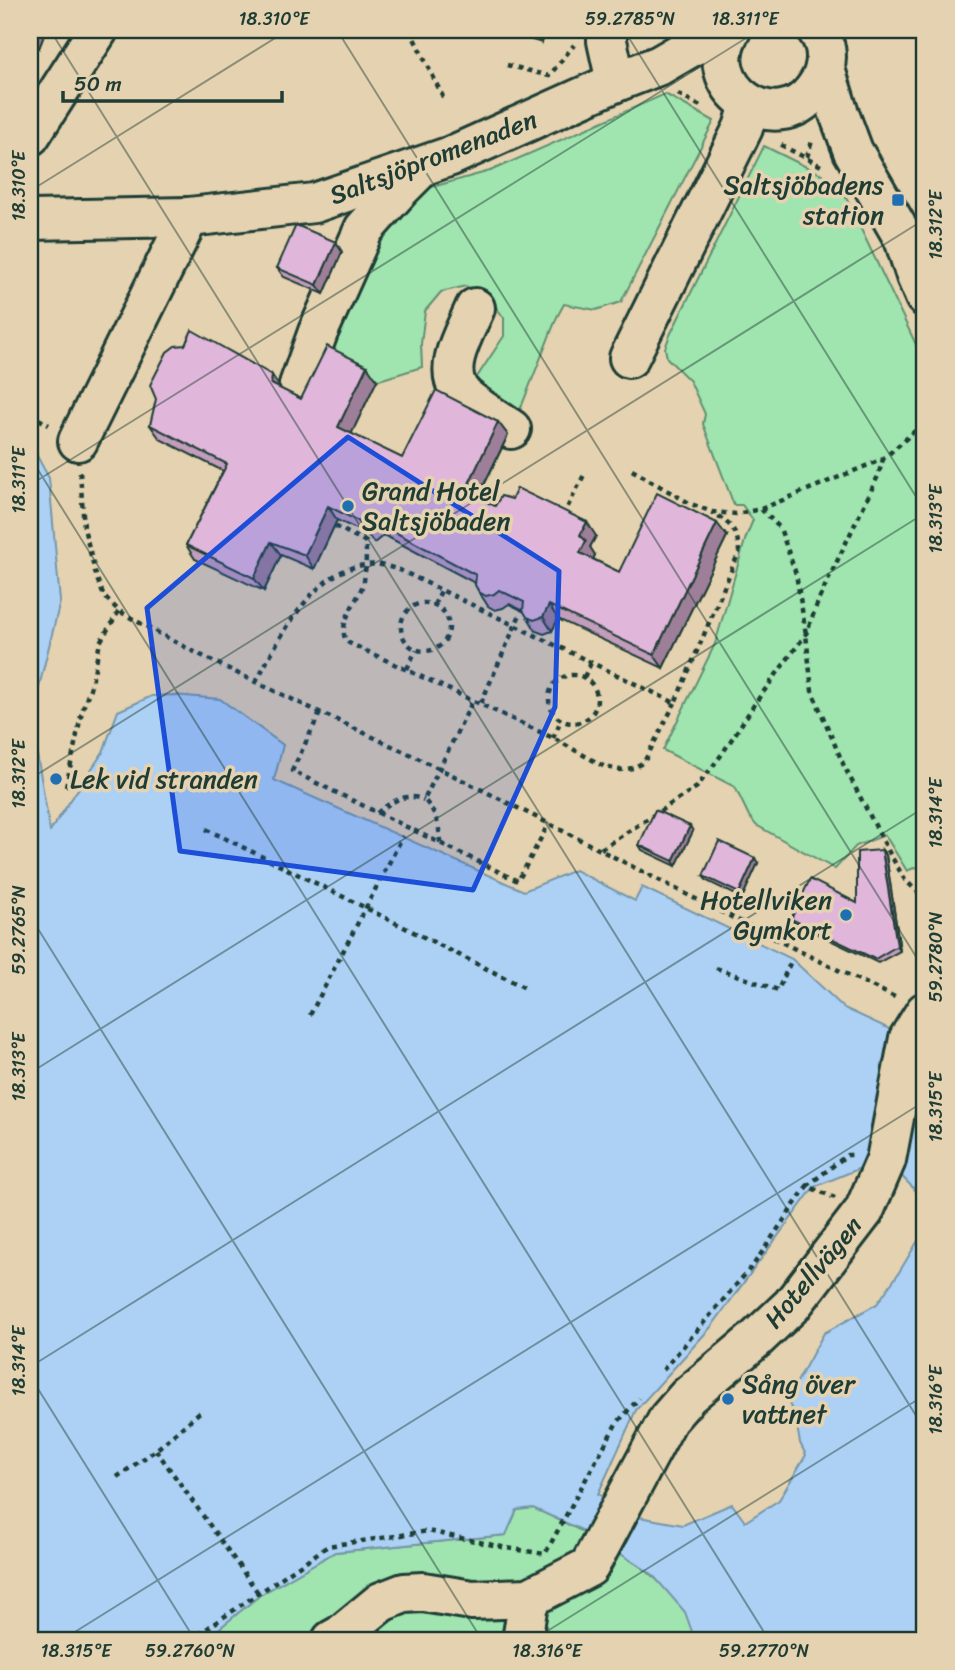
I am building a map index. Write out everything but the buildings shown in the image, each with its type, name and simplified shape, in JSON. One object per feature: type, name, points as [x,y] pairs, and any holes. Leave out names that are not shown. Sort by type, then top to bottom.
[{"type":"street","points":[[30,136],[98,30]]},
{"type":"street","name":"Saltsjöpromenaden","points":[[30,220],[189,217],[314,203],[451,156],[660,65],[720,30]]},
{"type":"street","points":[[731,30],[724,40],[722,65],[751,98],[804,121],[853,151]]},
{"type":"street","points":[[590,38],[607,41],[616,82]]},
{"type":"street","points":[[751,98],[792,107],[808,98],[822,79],[822,41]]},
{"type":"street","points":[[822,41],[838,111],[853,151],[915,250],[916,276],[925,297]]},
{"type":"street","name":"Saltsjöpromenaden","points":[[660,65],[710,72],[751,98]]},
{"type":"street","points":[[628,358],[743,128],[751,98]]},
{"type":"street","points":[[299,385],[318,332],[364,229],[425,165]]},
{"type":"street","points":[[78,441],[189,217]]},
{"type":"street","points":[[474,308],[455,356],[452,374],[459,391],[511,429]]},
{"type":"street","name":"Hotellvägen","points":[[529,1598],[589,1567],[668,1419],[688,1396],[792,1305],[864,1212],[874,1158],[913,1017]]},
{"type":"street","points":[[332,1640],[381,1602],[404,1592],[423,1592],[472,1600],[529,1598],[522,1640]]},
{"type":"path","points":[[410,30],[444,99]]},
{"type":"path","points":[[915,30],[925,50]]},
{"type":"path","points":[[507,65],[549,76],[590,38]]},
{"type":"path","points":[[712,512],[736,514],[761,509],[883,459],[925,422]]},
{"type":"path","points":[[78,441],[83,517],[90,554],[104,596],[119,611],[256,682],[549,823],[806,955],[897,998],[913,1017]]},
{"type":"path","points":[[601,849],[697,787],[722,754],[806,634],[819,599],[878,476],[883,459]]},
{"type":"path","points":[[335,526],[366,542],[363,584],[344,627],[343,636],[347,642],[553,738],[605,767],[620,770],[633,768],[644,762],[675,703],[739,552],[739,539],[729,523],[712,512],[691,504],[632,470]]},
{"type":"path","points":[[561,518],[585,473]]},
{"type":"path","points":[[761,509],[780,528],[796,575],[812,691],[844,766],[905,880],[925,900]]},
{"type":"path","points":[[256,682],[280,635],[303,604],[330,578],[366,564],[389,566],[402,571],[675,703]]},
{"type":"path","points":[[434,605],[441,591]]},
{"type":"path","points":[[415,605],[434,605],[444,612],[448,619],[447,635],[444,642],[432,650],[416,650],[409,646],[401,632],[403,616],[415,605]]},
{"type":"path","points":[[481,704],[522,610]]},
{"type":"path","points":[[66,787],[100,642],[119,611]]},
{"type":"path","points":[[407,670],[416,650]]},
{"type":"path","points":[[584,677],[591,663]]},
{"type":"path","points":[[569,674],[584,677],[596,690],[596,706],[592,714],[578,723],[561,720],[548,702],[551,687],[569,674]]},
{"type":"path","points":[[424,800],[473,700]]},
{"type":"path","points":[[320,713],[292,771],[518,881],[549,823]]},
{"type":"path","points":[[553,738],[561,720]]},
{"type":"path","points":[[377,813],[402,797],[416,796],[424,800],[434,812],[440,843]]},
{"type":"path","points":[[206,830],[527,989]]},
{"type":"path","points":[[310,1015],[403,836]]},
{"type":"path","points":[[716,968],[778,990],[792,959]]},
{"type":"path","points":[[659,1374],[754,1264],[807,1186],[847,1155],[874,1158]]},
{"type":"path","points":[[545,1554],[616,1424],[642,1394]]},
{"type":"path","points":[[117,1477],[156,1450],[201,1411]]},
{"type":"path","points":[[156,1450],[260,1595]]},
{"type":"path","points":[[190,1640],[328,1546],[428,1531],[507,1548]]},
{"type":"highlighted area","points":[[348,437],[559,571],[555,707],[473,890],[180,851],[147,608]]},
{"type":"green space","points":[[665,94],[714,121],[621,302],[596,310],[564,304],[520,410],[508,411],[480,391],[477,377],[504,336],[504,318],[491,300],[466,286],[441,292],[425,311],[421,344],[422,367],[376,381],[330,355],[358,268],[403,195],[490,171]]},
{"type":"green space","points":[[764,146],[839,183],[925,368],[925,863],[907,871],[885,835],[856,846],[835,869],[756,825],[735,787],[663,750],[715,644],[753,520],[742,505],[734,505],[703,424],[705,414],[690,381],[667,358],[665,348]]},
{"type":"green space","points":[[533,1508],[616,1550],[653,1576],[684,1610],[695,1640],[205,1640],[260,1595],[335,1552],[505,1535],[517,1510]]},
{"type":"water","points":[[30,443],[49,478],[60,602],[31,719],[50,831],[103,752],[118,711],[152,696],[220,699],[283,745],[274,780],[524,891],[575,870],[635,901],[642,887],[792,959],[844,1008],[909,1038],[925,1039],[925,1213],[921,1196],[886,1160],[814,1187],[711,1327],[636,1410],[598,1494],[639,1517],[683,1525],[732,1504],[745,1522],[779,1500],[806,1455],[800,1443],[795,1415],[787,1400],[824,1333],[877,1304],[925,1229],[925,1640],[695,1640],[685,1612],[652,1574],[586,1532],[533,1508],[517,1510],[506,1535],[335,1552],[260,1595],[205,1640],[30,1640]]},
{"type":"place","name":"Saltsjöbadens station","points":[[898,200]]},
{"type":"place","name":"Grand Hotel Saltsjöbaden","points":[[348,506]]},
{"type":"place","name":"Lek vid stranden","points":[[56,779]]},
{"type":"place","name":"Hotellviken Gymkort","points":[[846,915]]},
{"type":"place","name":"Sång över vattnet","points":[[728,1399]]}]
